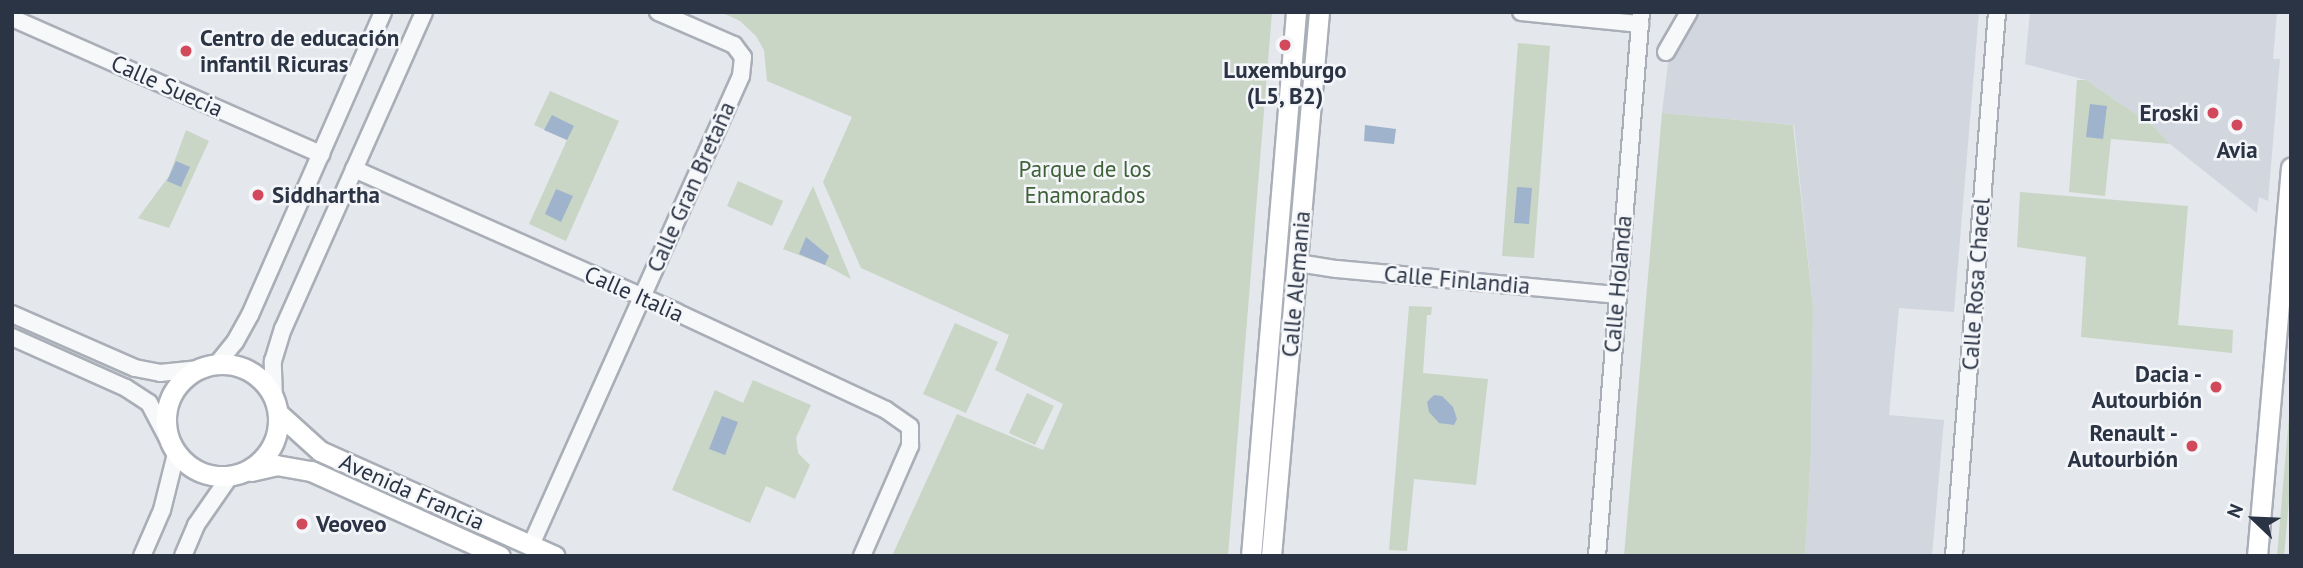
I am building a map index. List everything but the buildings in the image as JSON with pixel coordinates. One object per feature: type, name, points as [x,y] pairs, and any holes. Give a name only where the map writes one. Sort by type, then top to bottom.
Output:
[{"type":"main road","name":"Calle Alemania","points":[[1251,556],[1296,12]]},
{"type":"main road","name":"Calle Alemania","points":[[1271,556],[1319,12]]},
{"type":"main road","points":[[2257,556],[2291,167]]},
{"type":"main road","points":[[217,363],[235,365],[252,372],[265,383],[276,406],[277,432],[271,449],[259,463],[237,475],[201,472],[173,449],[165,422],[169,401],[180,382],[197,369],[217,363]]},
{"type":"main road","name":"Avenida Francia","points":[[276,406],[320,451],[555,556]]},
{"type":"main road","name":"Avenida Francia","points":[[237,475],[276,465],[311,471],[500,556]]},
{"type":"street","points":[[217,363],[235,342],[250,315],[383,12]]},
{"type":"street","points":[[276,406],[272,361],[284,329],[424,12]]},
{"type":"street","name":"Calle Gran Bretaña","points":[[531,545],[741,76],[743,57],[734,45],[658,12]]},
{"type":"street","points":[[1521,12],[1640,18]]},
{"type":"street","points":[[1666,52],[1689,12]]},
{"type":"street","name":"Calle Rosa Chacel","points":[[1954,556],[1997,12]]},
{"type":"street","name":"Calle Suecia","points":[[12,18],[321,154]]},
{"type":"street","name":"Calle Holanda","points":[[1597,556],[1640,18]]},
{"type":"street","name":"Calle Italia","points":[[354,169],[641,296],[886,410],[910,427],[910,446],[862,556]]},
{"type":"street","name":"Calle Finlandia","points":[[1298,263],[1337,270],[1616,295]]},
{"type":"street","points":[[12,314],[135,368],[160,373],[197,369]]},
{"type":"street","points":[[12,337],[138,395],[149,403],[173,449],[162,510],[142,556]]},
{"type":"street","points":[[183,556],[196,525],[237,475]]},
{"type":"shaded area","points":[[1699,12],[1979,12],[1954,312],[1899,308],[1889,415],[1944,420],[1932,556],[1805,556],[1811,454],[1813,306],[1794,125],[1662,113],[1668,63]]},
{"type":"shaded area","points":[[2030,12],[2277,12],[2273,59],[2280,59],[2268,201],[2259,197],[2257,213],[2170,144],[2152,125],[2086,80],[2025,64]]},
{"type":"green space","name":"Parque de los Enamorados","points":[[721,12],[1272,12],[1228,556],[892,556],[957,414],[1043,450],[1063,404],[995,370],[1009,335],[861,268],[823,182],[852,117],[767,81],[764,50],[756,36],[740,21]]},
{"type":"green space","points":[[1518,43],[1550,46],[1534,258],[1502,256]]},
{"type":"green space","points":[[2077,80],[2086,80],[2152,125],[2170,144],[2111,139],[2105,196],[2069,192]]},
{"type":"green space","points":[[550,91],[619,121],[566,241],[529,224],[567,140],[534,125]]},
{"type":"green space","points":[[1662,113],[1793,125],[1813,306],[1811,454],[1805,556],[1624,556]]},
{"type":"green space","points":[[186,130],[209,141],[169,228],[138,218],[169,176]]},
{"type":"green space","points":[[738,181],[783,201],[772,226],[727,206]]},
{"type":"green space","points":[[813,186],[851,279],[825,265],[783,249]]},
{"type":"green space","points":[[2020,192],[2188,206],[2178,325],[2233,330],[2232,353],[2081,337],[2086,257],[2017,247]]},
{"type":"green space","points":[[1409,306],[1432,307],[1431,315],[1427,315],[1423,373],[1488,379],[1476,485],[1414,479],[1407,551],[1389,550]]},
{"type":"green space","points":[[955,323],[998,342],[966,413],[923,394]]},
{"type":"green space","points":[[753,380],[811,405],[796,438],[798,453],[810,465],[795,499],[766,486],[750,523],[672,490],[715,390],[743,403]]},
{"type":"green space","points":[[1027,393],[1054,406],[1035,445],[1009,433]]},
{"type":"green space","points":[[2291,393],[2291,479],[2284,556],[2277,556]]},
{"type":"water","points":[[2090,104],[2107,106],[2103,139],[2086,137]]},
{"type":"water","points":[[552,115],[574,126],[567,140],[544,130]]},
{"type":"water","points":[[1365,125],[1396,129],[1394,144],[1364,141]]},
{"type":"water","points":[[176,161],[190,167],[181,187],[167,181]]},
{"type":"water","points":[[1517,187],[1532,188],[1529,224],[1514,223]]},
{"type":"water","points":[[556,189],[573,196],[561,222],[545,214]]},
{"type":"water","points":[[806,237],[829,256],[825,265],[799,254]]},
{"type":"water","points":[[1434,395],[1442,396],[1453,407],[1457,419],[1454,425],[1439,423],[1429,412],[1427,402]]},
{"type":"water","points":[[722,416],[738,422],[725,455],[709,449]]},
{"type":"place","name":"Luxemburgo (L5, B2)","points":[[1285,45]]},
{"type":"place","name":"Centro de educación infantil Ricuras","points":[[186,51]]},
{"type":"place","name":"Eroski","points":[[2213,113]]},
{"type":"place","name":"Avia","points":[[2237,125]]},
{"type":"place","name":"Siddhartha","points":[[258,195]]},
{"type":"place","name":"Dacia - Autourbión","points":[[2216,387]]},
{"type":"place","name":"Renault - Autourbión","points":[[2192,446]]},
{"type":"place","name":"Veoveo","points":[[302,524]]}]
